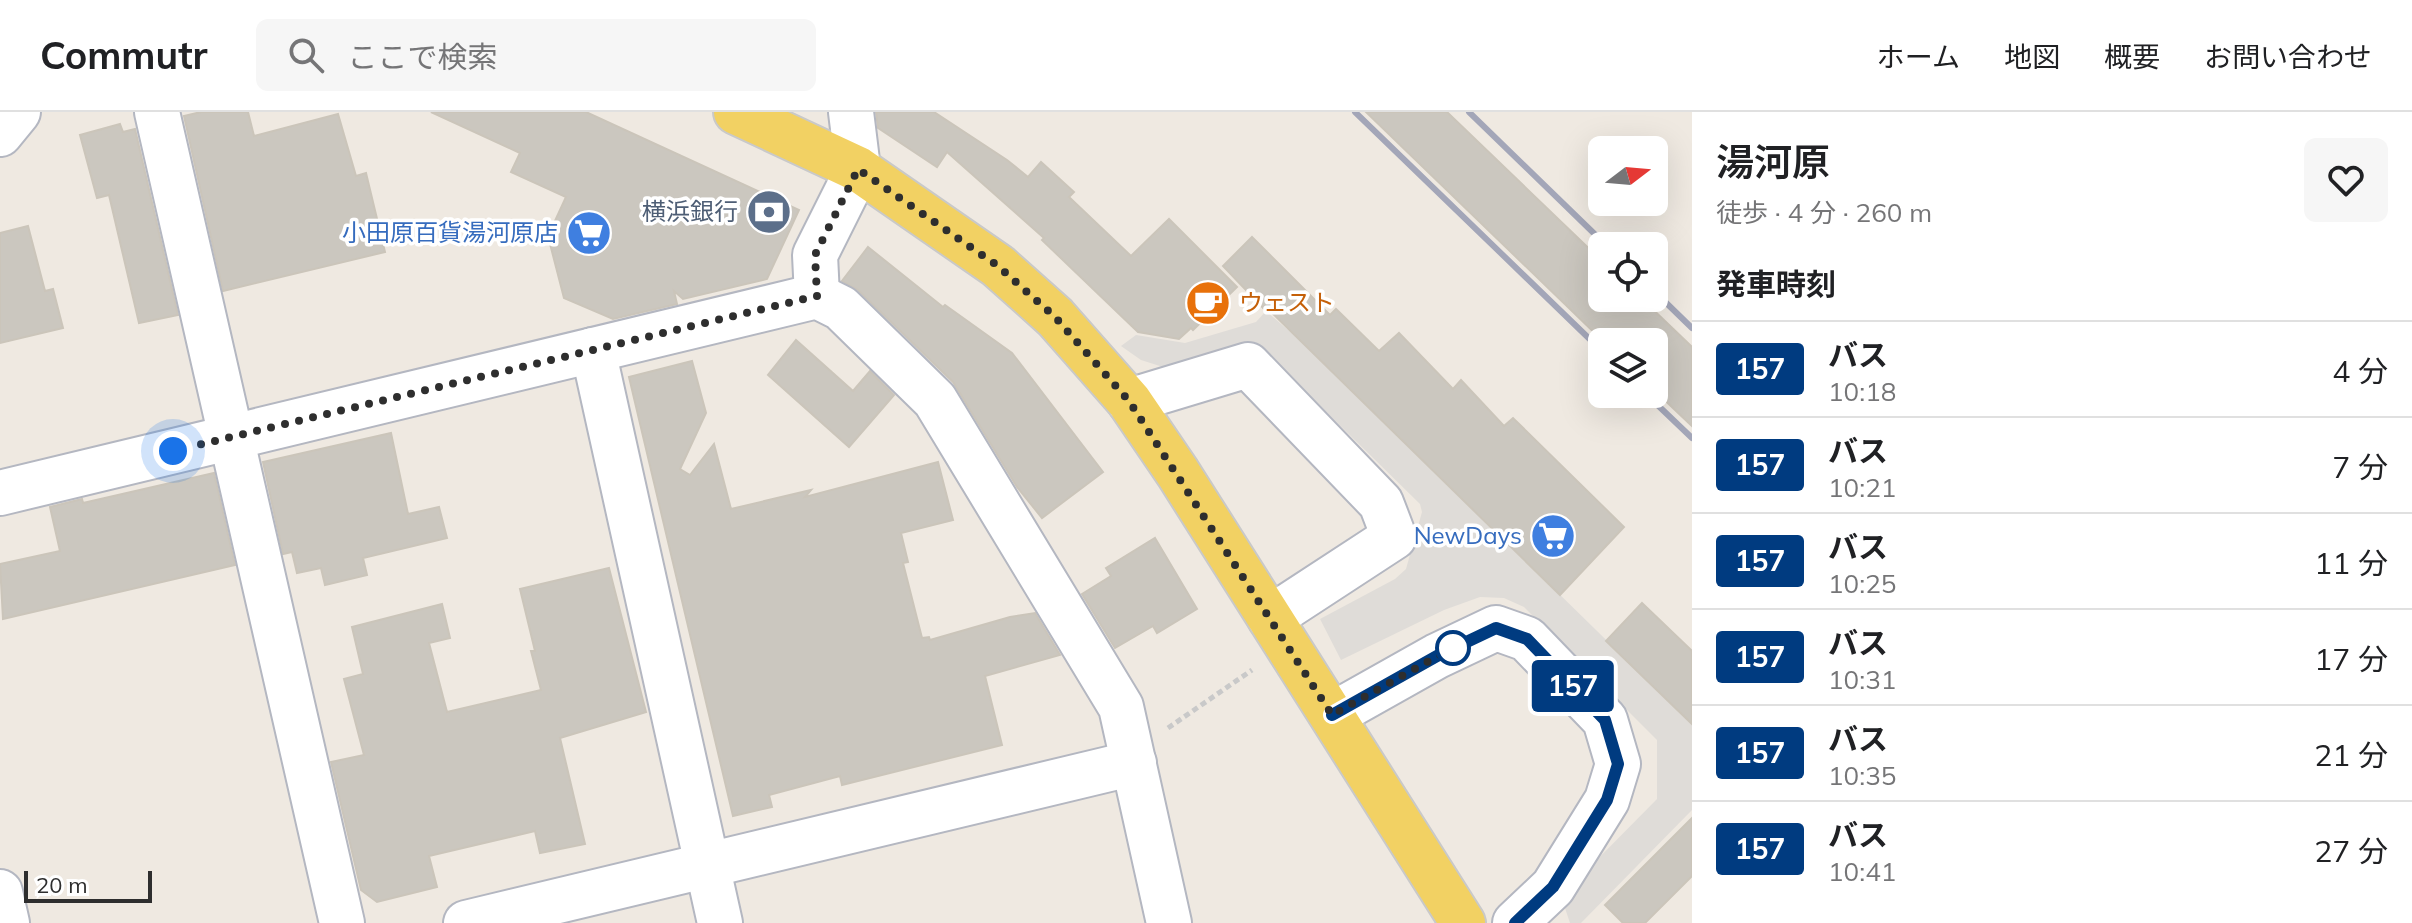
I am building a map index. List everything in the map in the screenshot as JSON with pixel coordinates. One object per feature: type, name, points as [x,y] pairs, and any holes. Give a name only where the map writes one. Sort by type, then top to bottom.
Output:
[{"type":"main road","points":[[736,112],[858,169],[998,266],[1055,317],[1129,401],[1463,923]]},
{"type":"street","points":[[0,134],[18,112]]},
{"type":"street","points":[[157,112],[342,923]]},
{"type":"street","points":[[817,296],[815,255],[858,169],[851,112]]},
{"type":"street","points":[[0,493],[817,296],[841,308],[935,400],[1121,707],[1169,923]]},
{"type":"street","points":[[593,350],[720,923]]},
{"type":"street","points":[[1129,401],[1248,365],[1381,503],[1394,537],[1270,618]]},
{"type":"street","points":[[1332,715],[1437,656],[1496,628],[1527,639],[1605,720],[1618,764],[1607,800],[1553,887],[1515,923]]},
{"type":"street","points":[[466,923],[1134,763]]},
{"type":"street","points":[[0,892],[7,923]]},
{"type":"path","points":[[1134,763],[1154,737],[1257,667]]},
{"type":"shaded area","points":[[1266,311],[1301,341],[1692,724],[1692,810],[1581,923],[1570,923],[1565,908],[1577,880],[1657,799],[1657,740],[1524,607],[1504,598],[1480,597],[1444,610],[1341,660],[1320,619],[1395,579],[1406,569],[1422,512],[1420,504],[1261,348],[1244,345],[1163,367],[1141,360],[1121,346],[1136,335],[1185,343],[1256,322]]},
{"type":"building","points":[[201,112],[248,112],[254,136],[338,114],[356,176],[366,173],[385,252],[223,291],[184,116]]},
{"type":"building","points":[[431,112],[586,112],[799,210],[767,279],[683,299],[674,291],[677,304],[613,319],[564,298],[548,236],[566,197],[511,172],[520,153]]},
{"type":"building","points":[[876,112],[934,112],[1028,177],[1041,162],[1074,192],[1069,197],[1131,256],[1169,219],[1237,287],[1193,330],[1191,328],[1179,339],[1138,332],[1042,240],[1044,238],[947,152],[937,167],[878,128]]},
{"type":"building","points":[[1366,112],[1447,112],[1588,248],[1588,312],[1656,312],[1692,347],[1692,426],[1668,403],[1668,328],[1590,328]]},
{"type":"building","points":[[120,124],[123,132],[135,129],[178,315],[139,323],[109,195],[97,198],[80,135]]},
{"type":"building","points":[[28,226],[45,291],[53,289],[63,328],[0,343],[0,233]]},
{"type":"building","points":[[1252,237],[1330,315],[1336,309],[1379,351],[1399,333],[1453,389],[1461,380],[1504,426],[1513,418],[1624,527],[1560,595],[1223,266]]},
{"type":"building","points":[[868,247],[943,307],[945,305],[1012,353],[1103,472],[1042,518],[1017,487],[953,382],[858,290],[842,281]]},
{"type":"building","points":[[796,340],[853,391],[870,371],[894,395],[849,447],[768,375]]},
{"type":"building","points":[[692,361],[706,413],[680,469],[690,475],[714,444],[731,509],[811,490],[805,497],[938,462],[953,520],[901,533],[908,562],[903,563],[922,638],[929,637],[930,640],[1035,613],[1060,655],[985,676],[1002,745],[842,785],[840,776],[769,795],[772,807],[733,816],[629,377]]},
{"type":"building","points":[[391,433],[408,514],[439,507],[447,538],[363,558],[367,575],[325,585],[321,568],[297,573],[292,552],[283,554],[263,462]]},
{"type":"building","points":[[214,473],[235,565],[3,619],[0,564],[60,551],[50,507],[82,499],[83,503]]},
{"type":"building","points":[[1155,538],[1197,609],[1157,633],[1153,626],[1115,648],[1082,594],[1111,576],[1106,568]]},
{"type":"building","points":[[609,568],[646,712],[560,738],[585,844],[540,853],[535,831],[429,856],[437,887],[377,902],[361,890],[331,762],[364,755],[344,679],[363,674],[352,627],[442,604],[450,638],[429,643],[447,712],[541,690],[520,589]]},
{"type":"building","points":[[1642,603],[1692,651],[1692,724],[1606,641]]},
{"type":"building","points":[[1692,818],[1692,876],[1645,923],[1623,923],[1605,905]]},
{"type":"railway","points":[[1355,112],[1588,337]]},
{"type":"railway","points":[[1469,112],[1593,232]]},
{"type":"railway","points":[[1668,305],[1692,328]]},
{"type":"railway","points":[[1661,408],[1692,438]]},
{"type":"bus line","name":"157","points":[[1332,715],[1437,656],[1496,628],[1527,639],[1605,720],[1618,764],[1607,800],[1553,887],[1515,923]]},
{"type":"place","name":"横浜銀行","points":[[769,212]]},
{"type":"place","name":"小田原百貨湯河原店","points":[[589,233]]},
{"type":"place","name":"ウェスト","points":[[1208,303]]},
{"type":"place","name":"NewDays","points":[[1553,536]]},
{"type":"route","points":[[173,451],[817,296],[815,255],[858,169],[998,266],[1055,317],[1129,401],[1332,715],[1456,646],[1453,648]]}]
